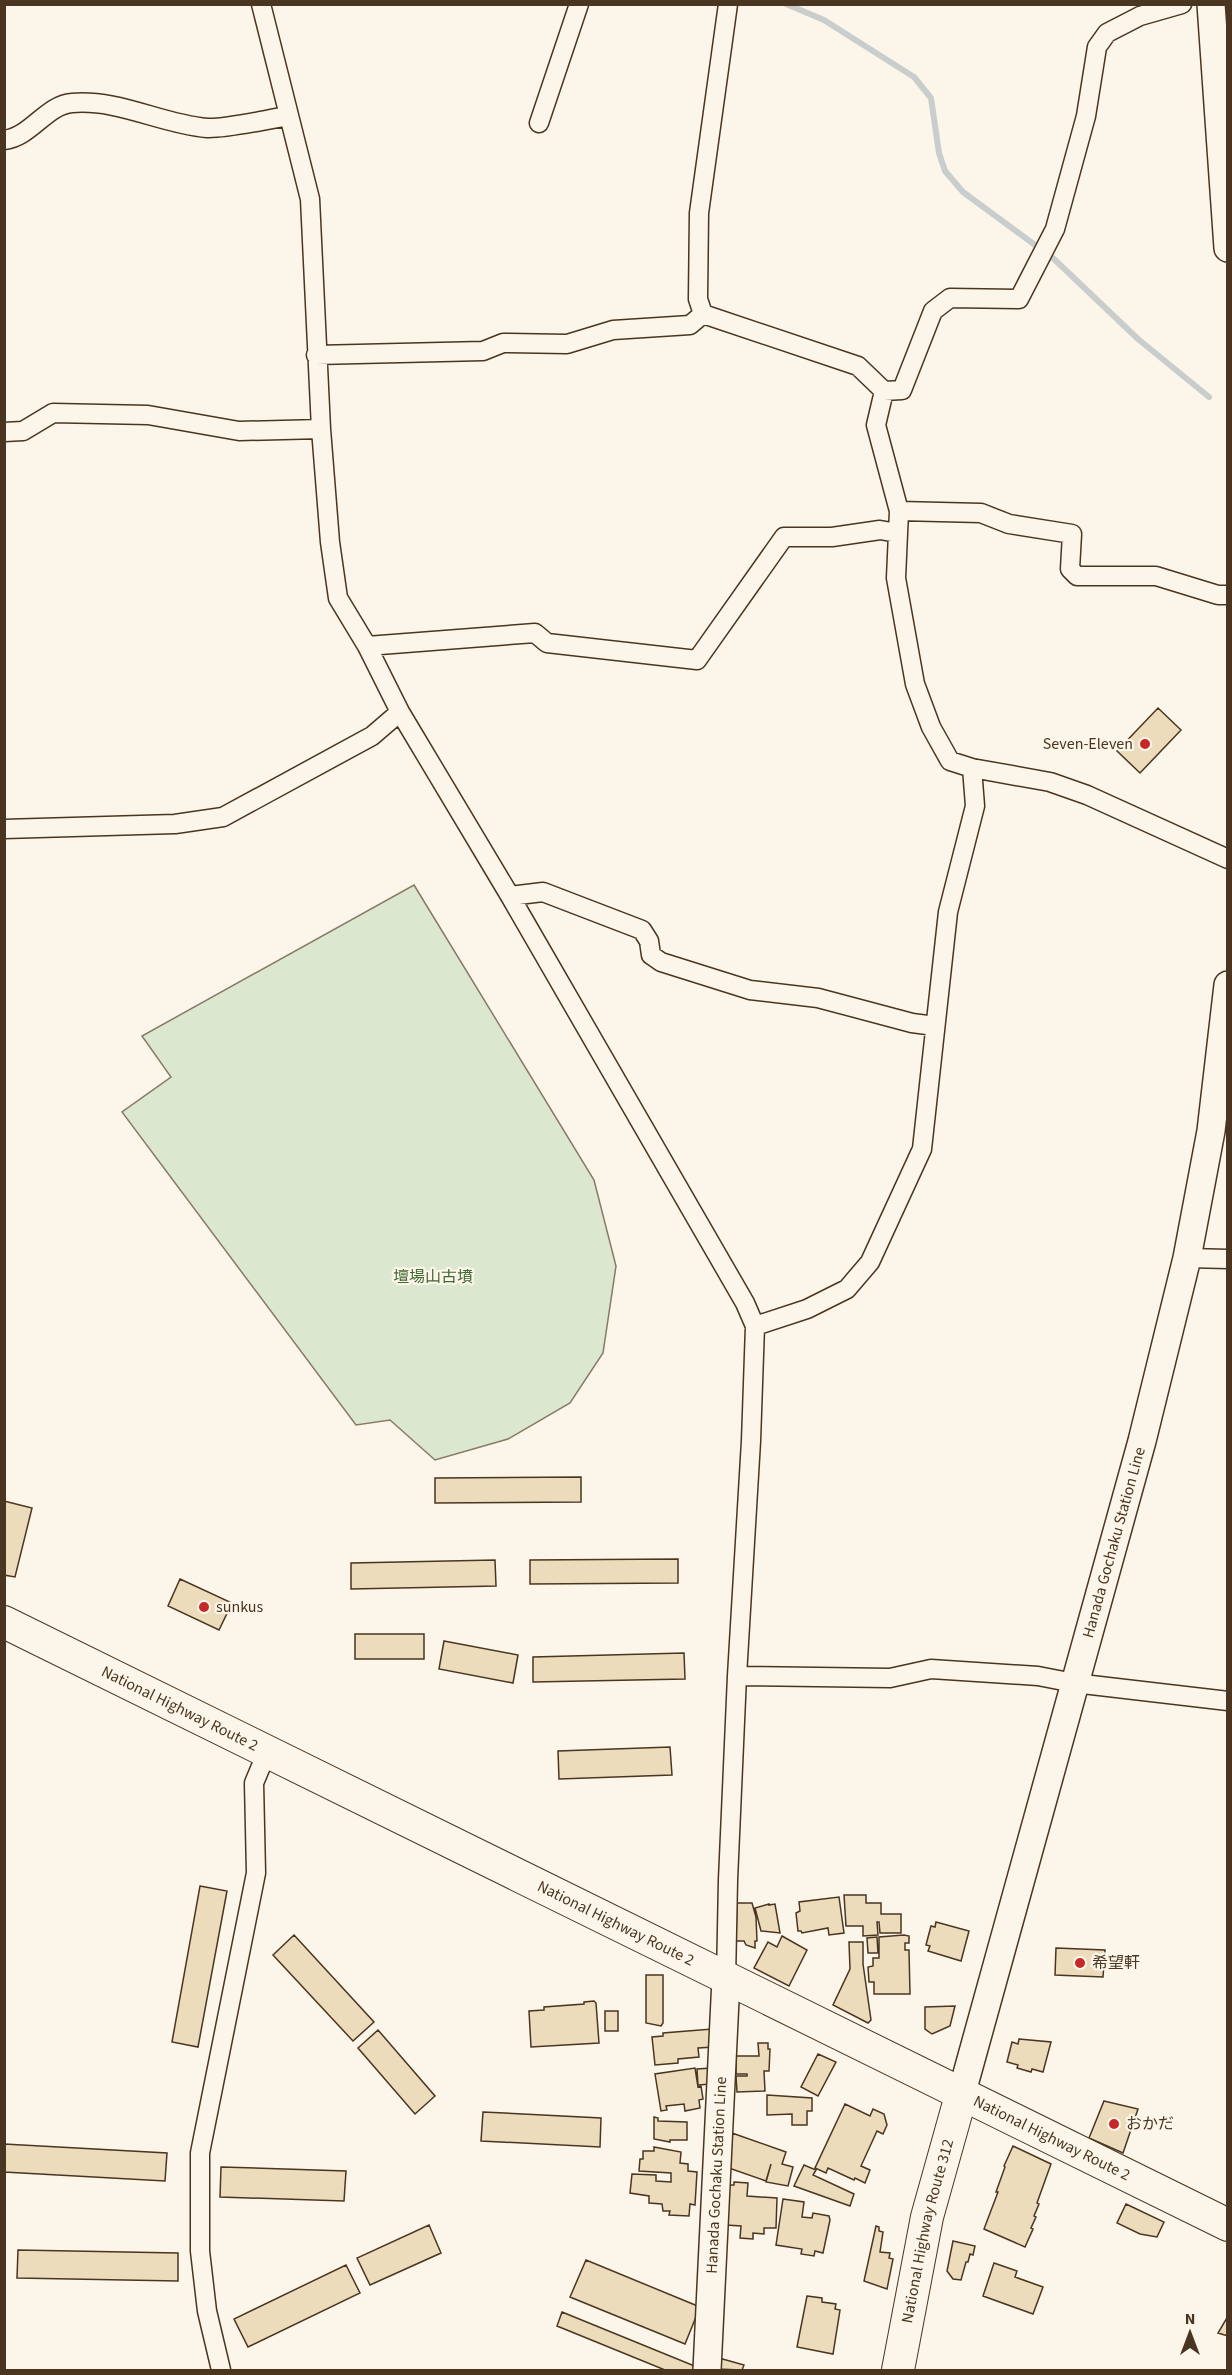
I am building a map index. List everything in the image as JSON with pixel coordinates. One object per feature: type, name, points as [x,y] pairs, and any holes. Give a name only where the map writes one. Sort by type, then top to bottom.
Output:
[{"type":"highway","name":"National Highway Route 2","points":[[4,1622],[726,1979],[962,2092],[1227,2225]]},
{"type":"highway","name":"National Highway Route 312","points":[[898,2370],[927,2217],[962,2092]]},
{"type":"main road","points":[[1212,4],[1227,248]]},
{"type":"main road","name":"Hanada Gochaku Station Line","points":[[962,2092],[1142,1441],[1187,1258],[1211,1131],[1227,985]]},
{"type":"main road","name":"Hanada Gochaku Station Line","points":[[707,2370],[726,1979]]},
{"type":"street","points":[[261,4],[310,199],[321,429],[330,542],[338,598],[367,646],[400,712],[510,896],[745,1304],[755,1326],[751,1441],[737,1676],[726,1979]]},
{"type":"street","points":[[539,123],[579,4]]},
{"type":"street","points":[[703,314],[698,299],[699,213],[728,4]]},
{"type":"street","points":[[703,314],[858,366],[884,391],[902,390],[933,311],[950,298],[1019,299],[1055,229],[1086,116],[1097,46],[1107,33],[1140,16],[1182,4]]},
{"type":"street","points":[[4,140],[34,126],[56,109],[70,103],[111,104],[180,123],[209,128],[289,116]]},
{"type":"street","points":[[316,355],[483,351],[503,343],[567,344],[613,330],[690,325],[703,314]]},
{"type":"street","points":[[884,391],[876,425],[899,511],[896,578],[915,684],[931,727],[950,761],[972,768],[1059,785],[1087,795],[1227,859]]},
{"type":"street","points":[[4,432],[23,431],[54,413],[148,415],[239,431],[321,429]]},
{"type":"street","points":[[899,511],[981,513],[1010,524],[1072,534],[1070,569],[1077,576],[1156,576],[1227,596]]},
{"type":"street","points":[[367,646],[535,633],[548,643],[697,660],[784,537],[832,537],[880,530],[897,533]]},
{"type":"street","points":[[4,829],[175,824],[223,817],[372,736],[400,712]]},
{"type":"street","points":[[755,1326],[807,1309],[847,1289],[870,1262],[922,1149],[948,912],[975,806],[972,768]]},
{"type":"street","points":[[510,896],[543,892],[642,930],[649,940],[651,955],[661,962],[750,990],[818,998],[912,1023],[935,1026]]},
{"type":"street","points":[[1187,1258],[1227,1259]]},
{"type":"street","points":[[737,1676],[890,1678],[931,1668],[1038,1677],[1227,1701]]},
{"type":"street","points":[[221,2370],[207,2310],[200,2251],[200,2153],[256,1873],[254,1783],[267,1752]]},
{"type":"green space","name":"壇場山古墳","points":[[414,885],[594,1180],[616,1266],[603,1353],[570,1403],[508,1439],[435,1460],[390,1420],[356,1425],[122,1112],[171,1077],[142,1036]]},
{"type":"building","points":[[1158,708],[1181,730],[1140,773],[1117,751]]},
{"type":"building","points":[[581,1477],[581,1502],[435,1503],[435,1478]]},
{"type":"building","points":[[4,1501],[32,1508],[15,1577],[4,1575]]},
{"type":"building","points":[[678,1559],[678,1583],[530,1584],[530,1560]]},
{"type":"building","points":[[495,1560],[496,1586],[351,1589],[351,1563]]},
{"type":"building","points":[[180,1579],[232,1603],[219,1630],[168,1606]]},
{"type":"building","points":[[355,1634],[424,1634],[424,1659],[355,1659]]},
{"type":"building","points":[[444,1641],[518,1655],[513,1683],[439,1669]]},
{"type":"building","points":[[684,1653],[685,1679],[533,1682],[533,1657]]},
{"type":"building","points":[[670,1747],[672,1775],[559,1779],[558,1751]]},
{"type":"building","points":[[200,1886],[227,1891],[198,2047],[172,2042]]},
{"type":"building","points":[[844,1895],[866,1895],[866,1903],[881,1903],[881,1914],[901,1914],[901,1933],[880,1933],[879,1922],[877,1922],[878,1935],[863,1936],[863,1926],[846,1926]]},
{"type":"building","points":[[839,1897],[844,1933],[829,1935],[828,1928],[802,1933],[798,1931],[796,1913],[800,1911],[799,1902]]},
{"type":"building","points":[[737,1903],[752,1903],[756,1917],[755,1948],[746,1945],[744,1941],[736,1941]]},
{"type":"building","points":[[775,1904],[780,1933],[761,1931],[755,1908]]},
{"type":"building","points":[[936,1922],[969,1931],[961,1961],[928,1951],[930,1946],[926,1945],[931,1926],[935,1927]]},
{"type":"building","points":[[294,1935],[374,2022],[353,2041],[273,1955]]},
{"type":"building","points":[[782,1936],[807,1950],[789,1986],[754,1968],[768,1942],[777,1947]]},
{"type":"building","points":[[909,1936],[909,1943],[905,1943],[905,1950],[909,1950],[910,1994],[874,1994],[874,1982],[869,1982],[868,1967],[873,1966],[873,1958],[879,1958],[879,1937]]},
{"type":"building","points":[[877,1937],[878,1953],[868,1953],[867,1938]]},
{"type":"building","points":[[849,1942],[863,1942],[863,1964],[871,2020],[868,2023],[833,2005],[850,1969]]},
{"type":"building","name":"希望軒","points":[[1056,1948],[1105,1950],[1103,1977],[1055,1975]]},
{"type":"building","points":[[646,1975],[663,1975],[663,2023],[661,2026],[646,2023]]},
{"type":"building","points":[[594,2001],[599,2043],[531,2047],[529,2011]]},
{"type":"building","points":[[955,2006],[950,2026],[932,2034],[925,2029],[925,2007]]},
{"type":"building","points":[[605,2011],[618,2011],[618,2031],[605,2031]]},
{"type":"building","points":[[712,2029],[714,2047],[698,2048],[699,2057],[678,2059],[678,2063],[655,2065],[652,2037],[663,2036],[663,2033]]},
{"type":"building","points":[[378,2030],[435,2096],[415,2114],[358,2048]]},
{"type":"building","points":[[1019,2039],[1051,2042],[1043,2072],[1032,2069],[1031,2072],[1007,2062],[1012,2042],[1018,2044]]},
{"type":"building","points":[[758,2043],[768,2043],[768,2049],[770,2049],[769,2071],[764,2071],[765,2091],[737,2092],[736,2076],[747,2076],[747,2074],[736,2074],[736,2056],[759,2056]]},
{"type":"building","points":[[818,2054],[836,2062],[818,2096],[801,2087]]},
{"type":"building","points":[[695,2068],[698,2087],[701,2086],[703,2099],[699,2100],[700,2108],[685,2111],[684,2104],[666,2106],[667,2110],[661,2111],[655,2074]]},
{"type":"building","points":[[711,2068],[712,2084],[698,2085],[697,2069]]},
{"type":"building","points":[[767,2095],[812,2098],[812,2111],[807,2111],[807,2125],[792,2125],[792,2114],[767,2115]]},
{"type":"building","name":"おかだ","points":[[1104,2101],[1138,2109],[1123,2153],[1089,2138]]},
{"type":"building","points":[[845,2104],[870,2116],[873,2109],[884,2114],[887,2125],[883,2134],[877,2131],[861,2166],[870,2170],[865,2183],[828,2168],[826,2173],[815,2168]]},
{"type":"building","points":[[483,2112],[601,2118],[600,2147],[481,2141]]},
{"type":"building","points":[[654,2117],[658,2118],[658,2121],[687,2122],[687,2140],[670,2140],[670,2142],[654,2139]]},
{"type":"building","points":[[732,2133],[786,2152],[782,2164],[793,2167],[788,2186],[766,2182],[771,2164],[766,2181],[726,2167]]},
{"type":"building","points":[[4,2144],[167,2153],[165,2181],[4,2172]]},
{"type":"building","points":[[1013,2146],[1051,2164],[1037,2203],[1039,2204],[1034,2216],[1036,2217],[1031,2228],[1033,2229],[1025,2247],[984,2229],[998,2192],[996,2192],[1004,2166]]},
{"type":"building","points":[[654,2147],[681,2152],[680,2163],[688,2164],[688,2171],[697,2172],[695,2205],[690,2204],[689,2216],[669,2215],[670,2211],[663,2211],[662,2204],[649,2203],[649,2196],[630,2193],[632,2174],[656,2175],[656,2181],[671,2182],[671,2173],[639,2171],[643,2151],[654,2151]]},
{"type":"building","points":[[804,2165],[816,2170],[813,2175],[854,2194],[850,2206],[794,2186]]},
{"type":"building","points":[[221,2167],[346,2171],[344,2201],[220,2197]]},
{"type":"building","points":[[734,2182],[748,2183],[747,2196],[777,2198],[776,2228],[764,2228],[764,2234],[753,2233],[753,2239],[740,2238],[741,2226],[726,2225],[728,2185],[734,2185]]},
{"type":"building","points":[[783,2199],[804,2202],[802,2217],[812,2218],[813,2213],[829,2216],[823,2253],[815,2251],[814,2256],[801,2254],[802,2249],[776,2245]]},
{"type":"building","points":[[1126,2204],[1164,2222],[1157,2237],[1140,2234],[1117,2223]]},
{"type":"building","points":[[429,2225],[441,2253],[370,2285],[357,2258]]},
{"type":"building","points":[[876,2226],[879,2227],[879,2231],[883,2232],[880,2252],[890,2253],[889,2258],[893,2259],[887,2289],[864,2281]]},
{"type":"building","points":[[953,2241],[975,2246],[973,2255],[970,2254],[966,2262],[961,2280],[953,2279],[947,2271]]},
{"type":"building","points":[[18,2250],[178,2253],[178,2281],[17,2278]]},
{"type":"building","points":[[586,2260],[700,2307],[685,2344],[570,2297]]},
{"type":"building","points":[[994,2263],[1017,2271],[1015,2277],[1043,2287],[1033,2314],[983,2296]]},
{"type":"building","points":[[346,2265],[360,2293],[248,2347],[234,2319]]},
{"type":"building","points":[[807,2296],[822,2298],[822,2302],[836,2304],[835,2309],[840,2310],[833,2354],[797,2347]]},
{"type":"building","points":[[562,2312],[697,2367],[697,2370],[665,2370],[557,2326]]},
{"type":"building","points":[[1228,2316],[1228,2336],[1218,2333]]},
{"type":"building","points":[[719,2358],[744,2365],[742,2370],[716,2369]]},
{"type":"waterway","points":[[786,4],[824,20],[914,77],[931,98],[939,153],[945,171],[963,192],[1054,259],[1138,339],[1209,397]]},
{"type":"place","name":"Seven-Eleven","points":[[1145,744]]},
{"type":"place","name":"sunkus","points":[[204,1607]]},
{"type":"place","name":"希望軒","points":[[1080,1963]]},
{"type":"place","name":"おかだ","points":[[1114,2124]]}]
